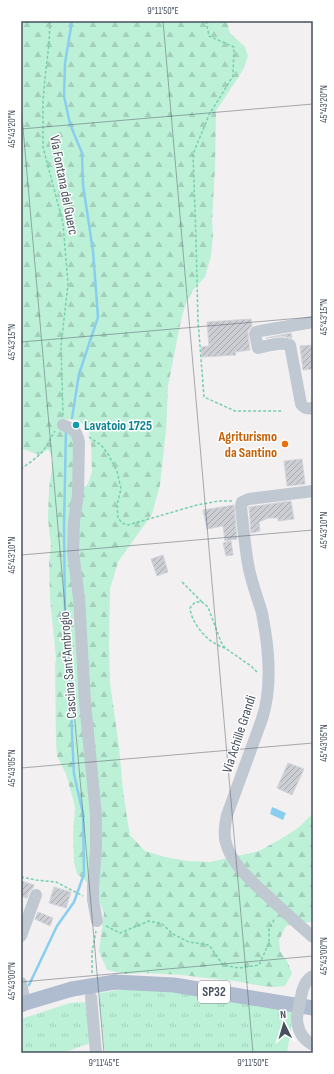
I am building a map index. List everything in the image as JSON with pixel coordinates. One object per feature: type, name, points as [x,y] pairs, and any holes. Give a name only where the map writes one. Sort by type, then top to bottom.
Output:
[{"type":"main road","name":"SP32","points":[[23,1004],[72,989],[114,982],[174,985],[313,1008]]},
{"type":"street","points":[[313,322],[260,331],[256,332],[255,334],[258,348],[282,343],[288,343],[290,345],[301,404],[306,408],[313,408]]},
{"type":"street","points":[[63,425],[70,428],[77,434]]},
{"type":"street","name":"Cascina Sant'Ambrogio","points":[[77,434],[79,442],[78,494],[74,522],[74,552],[79,598],[85,702],[96,815],[96,850],[93,900],[97,921]]},
{"type":"street","points":[[241,504],[249,499],[313,491]]},
{"type":"street","name":"Via Achille Grandi","points":[[241,504],[249,569],[262,613],[268,662],[268,691],[264,712],[226,815],[226,843],[234,860],[251,880],[313,937]]},
{"type":"street","points":[[21,936],[36,895]]},
{"type":"street","points":[[313,976],[304,984],[297,1017],[297,1023],[302,1037],[313,1045]]},
{"type":"street","points":[[21,983],[23,1004]]},
{"type":"street","points":[[91,997],[96,1053]]},
{"type":"path","name":"Via Fontana del Guerc","points":[[50,21],[44,93],[43,147],[63,223],[68,284],[61,346],[63,425]]},
{"type":"path","points":[[206,21],[209,36],[234,47],[233,76],[209,115],[193,154],[198,321],[204,396],[235,411],[282,410]]},
{"type":"path","points":[[21,469],[45,448],[50,437],[63,425]]},
{"type":"path","points":[[77,434],[90,437],[101,445],[108,454],[117,471],[121,489],[117,505],[118,518],[122,523],[128,525],[197,505],[219,501],[238,500],[241,504]]},
{"type":"path","points":[[182,582],[208,607],[221,642],[225,648]]},
{"type":"path","points":[[202,602],[195,602],[190,608],[190,614],[199,630],[214,644],[225,648],[251,666],[268,682]]},
{"type":"path","points":[[21,877],[56,882],[87,898]]},
{"type":"path","points":[[92,972],[92,952],[97,921],[120,933],[149,921],[162,924],[173,934],[189,942],[209,945],[224,964],[239,968],[259,965],[269,943],[268,929],[276,918],[288,915]]},
{"type":"green space","points":[[21,21],[227,21],[230,33],[245,47],[248,56],[243,70],[216,111],[212,221],[213,236],[211,256],[205,277],[193,290],[186,303],[181,320],[168,386],[166,430],[160,485],[152,514],[118,562],[110,589],[110,683],[130,835],[145,851],[165,857],[187,861],[210,862],[237,856],[259,851],[279,840],[298,828],[313,813],[313,922],[296,923],[286,926],[279,940],[280,951],[287,961],[292,973],[285,986],[262,986],[235,981],[182,975],[143,973],[126,974],[107,970],[99,951],[104,913],[93,887],[77,874],[74,862],[73,835],[75,808],[66,774],[57,756],[56,659],[50,597],[49,563],[51,546],[48,519],[49,489],[53,459],[49,450],[39,455],[23,449],[21,450]],"holes":[[[62,419],[79,420],[89,432],[91,444],[92,472],[88,484],[82,489],[74,437]]]},
{"type":"green space","points":[[125,989],[168,989],[294,1011],[287,1053],[105,1053],[99,1001],[100,993]]},
{"type":"green space","points":[[88,1002],[92,1038],[88,1044],[62,1053],[21,1053],[21,1019],[70,1003]]},
{"type":"water","points":[[272,807],[286,813],[283,820],[270,814]]},
{"type":"building","points":[[251,319],[252,326],[248,331],[250,350],[235,352],[236,355],[202,357],[201,347],[209,346],[207,322]]},
{"type":"building","points":[[291,333],[292,338],[282,336],[266,338]]},
{"type":"building","points":[[313,345],[313,369],[303,370],[300,346]]},
{"type":"building","points":[[302,459],[305,484],[287,486],[284,461]]},
{"type":"building","points":[[291,501],[294,519],[278,521],[278,518],[268,518],[259,522],[260,531],[251,533],[249,507]]},
{"type":"building","points":[[234,505],[237,539],[225,541],[223,526],[207,529],[203,510]]},
{"type":"building","points":[[231,541],[233,555],[226,556],[223,543]]},
{"type":"building","points":[[163,555],[168,572],[157,576],[151,559]]},
{"type":"building","points":[[288,763],[304,769],[292,795],[277,788]]},
{"type":"building","points":[[21,881],[34,885],[27,898],[21,896]]},
{"type":"building","points":[[54,887],[71,892],[66,908],[49,903]]},
{"type":"building","points":[[38,912],[53,918],[50,926],[35,919]]},
{"type":"waterway","points":[[72,21],[65,63],[64,96],[70,124],[82,153],[83,185],[93,251],[98,317],[79,374],[72,418]]},
{"type":"waterway","points":[[29,985],[57,926],[74,902],[84,874],[83,814],[74,774],[71,696],[65,621],[64,527],[66,430]]},
{"type":"place","name":"Lavatoio 1725","points":[[76,425]]},
{"type":"place","name":"Agriturismo da Santino","points":[[285,444]]}]
